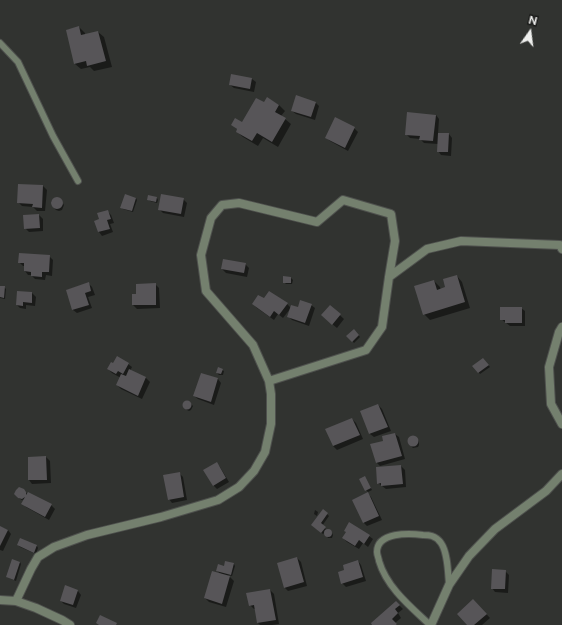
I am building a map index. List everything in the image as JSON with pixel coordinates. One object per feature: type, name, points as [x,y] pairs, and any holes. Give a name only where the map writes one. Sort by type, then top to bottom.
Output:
[{"type":"street","points":[[16,601],[38,557],[54,547],[86,535],[161,517],[218,500],[239,486],[254,470],[265,452],[271,424],[271,394],[269,381],[252,345],[206,291],[201,255],[211,218],[222,205],[239,203],[317,222],[343,200],[391,214],[395,241],[382,327],[366,350],[269,381]]},
{"type":"street","points":[[389,276],[427,249],[461,241],[560,245],[562,249]]},
{"type":"street","points":[[562,328],[559,332],[549,367],[551,404],[562,424]]},
{"type":"street","points":[[431,625],[449,585],[469,556],[495,529],[546,491],[562,474]]},
{"type":"street","points":[[0,600],[16,601],[49,614],[70,625]]},
{"type":"lane","points":[[0,44],[18,62],[53,136],[78,181]]},
{"type":"lane","points":[[431,625],[393,588],[381,568],[377,552],[379,544],[390,536],[403,534],[431,536],[437,539],[442,544],[445,552],[449,585]]},
{"type":"building","points":[[79,26],[81,35],[98,31],[106,61],[87,66],[86,61],[74,64],[66,30]]},
{"type":"building","points":[[231,74],[252,78],[250,89],[229,85]]},
{"type":"building","points":[[296,95],[316,102],[311,117],[291,111]]},
{"type":"building","points":[[267,97],[279,105],[275,112],[286,118],[272,142],[257,133],[252,141],[236,132],[237,129],[231,125],[235,118],[242,122],[256,98],[264,102]]},
{"type":"building","points":[[407,112],[436,115],[433,141],[419,140],[420,136],[405,135]]},
{"type":"building","points":[[335,117],[355,127],[345,148],[325,138]]},
{"type":"building","points":[[438,133],[449,133],[448,152],[437,152]]},
{"type":"building","points":[[18,184],[43,185],[42,208],[32,207],[33,204],[17,203]]},
{"type":"building","points":[[125,194],[136,198],[132,211],[120,208]]},
{"type":"building","points":[[161,194],[184,198],[181,214],[158,210]]},
{"type":"building","points":[[148,195],[157,197],[156,202],[147,200]]},
{"type":"building","points":[[59,197],[62,198],[62,208],[55,209],[52,208],[51,201],[52,198]]},
{"type":"building","points":[[108,210],[111,219],[107,220],[110,229],[98,232],[94,221],[99,219],[97,213]]},
{"type":"building","points":[[39,214],[40,228],[24,229],[23,215]]},
{"type":"building","points":[[19,253],[50,255],[49,272],[42,272],[42,277],[31,276],[31,272],[24,271],[24,263],[18,263]]},
{"type":"building","points":[[223,259],[246,263],[244,273],[221,269]]},
{"type":"building","points":[[457,275],[465,302],[423,315],[414,286],[434,280],[437,290],[445,287],[443,279]]},
{"type":"building","points":[[283,276],[291,277],[291,283],[283,283]]},
{"type":"building","points":[[89,282],[91,291],[85,293],[89,305],[72,310],[66,290]]},
{"type":"building","points":[[156,283],[156,305],[132,305],[132,294],[136,294],[136,284]]},
{"type":"building","points":[[0,286],[5,286],[4,298],[0,297]]},
{"type":"building","points":[[17,291],[32,292],[32,303],[23,302],[23,306],[16,305]]},
{"type":"building","points":[[269,291],[288,303],[279,315],[274,311],[270,317],[252,304],[258,295],[264,298]]},
{"type":"building","points":[[300,300],[312,304],[305,323],[287,317],[291,305],[298,307]]},
{"type":"building","points":[[330,305],[341,314],[332,325],[321,315]]},
{"type":"building","points":[[500,307],[522,307],[522,323],[505,323],[505,320],[500,320]]},
{"type":"building","points":[[354,329],[359,335],[352,342],[346,336]]},
{"type":"building","points":[[117,356],[129,363],[123,374],[118,371],[116,374],[107,369]]},
{"type":"building","points":[[483,358],[489,365],[478,373],[472,366]]},
{"type":"building","points":[[218,367],[223,369],[221,374],[216,373]]},
{"type":"building","points":[[129,369],[146,377],[138,396],[116,385],[121,374],[126,376]]},
{"type":"building","points":[[201,373],[218,378],[211,402],[193,396]]},
{"type":"building","points":[[187,400],[192,405],[187,410],[182,405]]},
{"type":"building","points":[[378,404],[388,427],[369,434],[360,411]]},
{"type":"building","points":[[352,418],[360,435],[333,446],[325,429]]},
{"type":"building","points":[[395,433],[402,456],[376,463],[370,444],[383,441],[382,436]]},
{"type":"building","points":[[413,435],[417,437],[419,441],[417,445],[413,447],[409,445],[407,441],[409,437]]},
{"type":"building","points":[[46,456],[47,480],[28,480],[28,457]]},
{"type":"building","points":[[217,462],[226,478],[213,486],[203,470]]},
{"type":"building","points":[[401,465],[403,484],[381,486],[381,483],[377,484],[376,467]]},
{"type":"building","points":[[180,472],[184,497],[168,500],[163,475]]},
{"type":"building","points":[[365,476],[371,488],[365,491],[359,479]]},
{"type":"building","points":[[19,487],[24,489],[26,495],[28,492],[52,504],[45,517],[21,504],[25,497],[22,499],[18,498],[14,494]]},
{"type":"building","points":[[368,492],[379,516],[363,523],[352,500]]},
{"type":"building","points":[[323,509],[328,513],[321,523],[326,527],[321,533],[311,525]]},
{"type":"building","points":[[349,522],[370,535],[364,544],[359,540],[355,546],[342,538],[346,532],[344,531]]},
{"type":"building","points":[[0,526],[8,530],[0,546]]},
{"type":"building","points":[[328,529],[331,530],[331,536],[328,537],[325,536],[324,533],[325,530]]},
{"type":"building","points":[[20,538],[37,545],[34,553],[17,545]]},
{"type":"building","points":[[297,557],[304,582],[284,588],[277,563]]},
{"type":"building","points":[[12,559],[20,562],[14,580],[6,577]]},
{"type":"building","points":[[358,560],[363,577],[341,584],[338,572],[344,570],[343,565]]},
{"type":"building","points":[[225,561],[234,563],[231,575],[216,571],[218,564],[224,566]]},
{"type":"building","points":[[492,569],[506,570],[505,589],[491,589]]},
{"type":"building","points":[[212,571],[230,576],[222,604],[204,598]]},
{"type":"building","points":[[65,585],[78,590],[73,605],[60,601]]},
{"type":"building","points":[[270,589],[276,620],[257,623],[254,605],[249,606],[246,593]]},
{"type":"building","points":[[473,599],[487,614],[474,625],[467,625],[457,614]]},
{"type":"building","points":[[396,601],[400,605],[395,609],[398,613],[392,619],[397,624],[396,625],[372,625],[371,623]]},
{"type":"building","points":[[100,615],[117,623],[116,625],[99,625],[96,623]]}]
